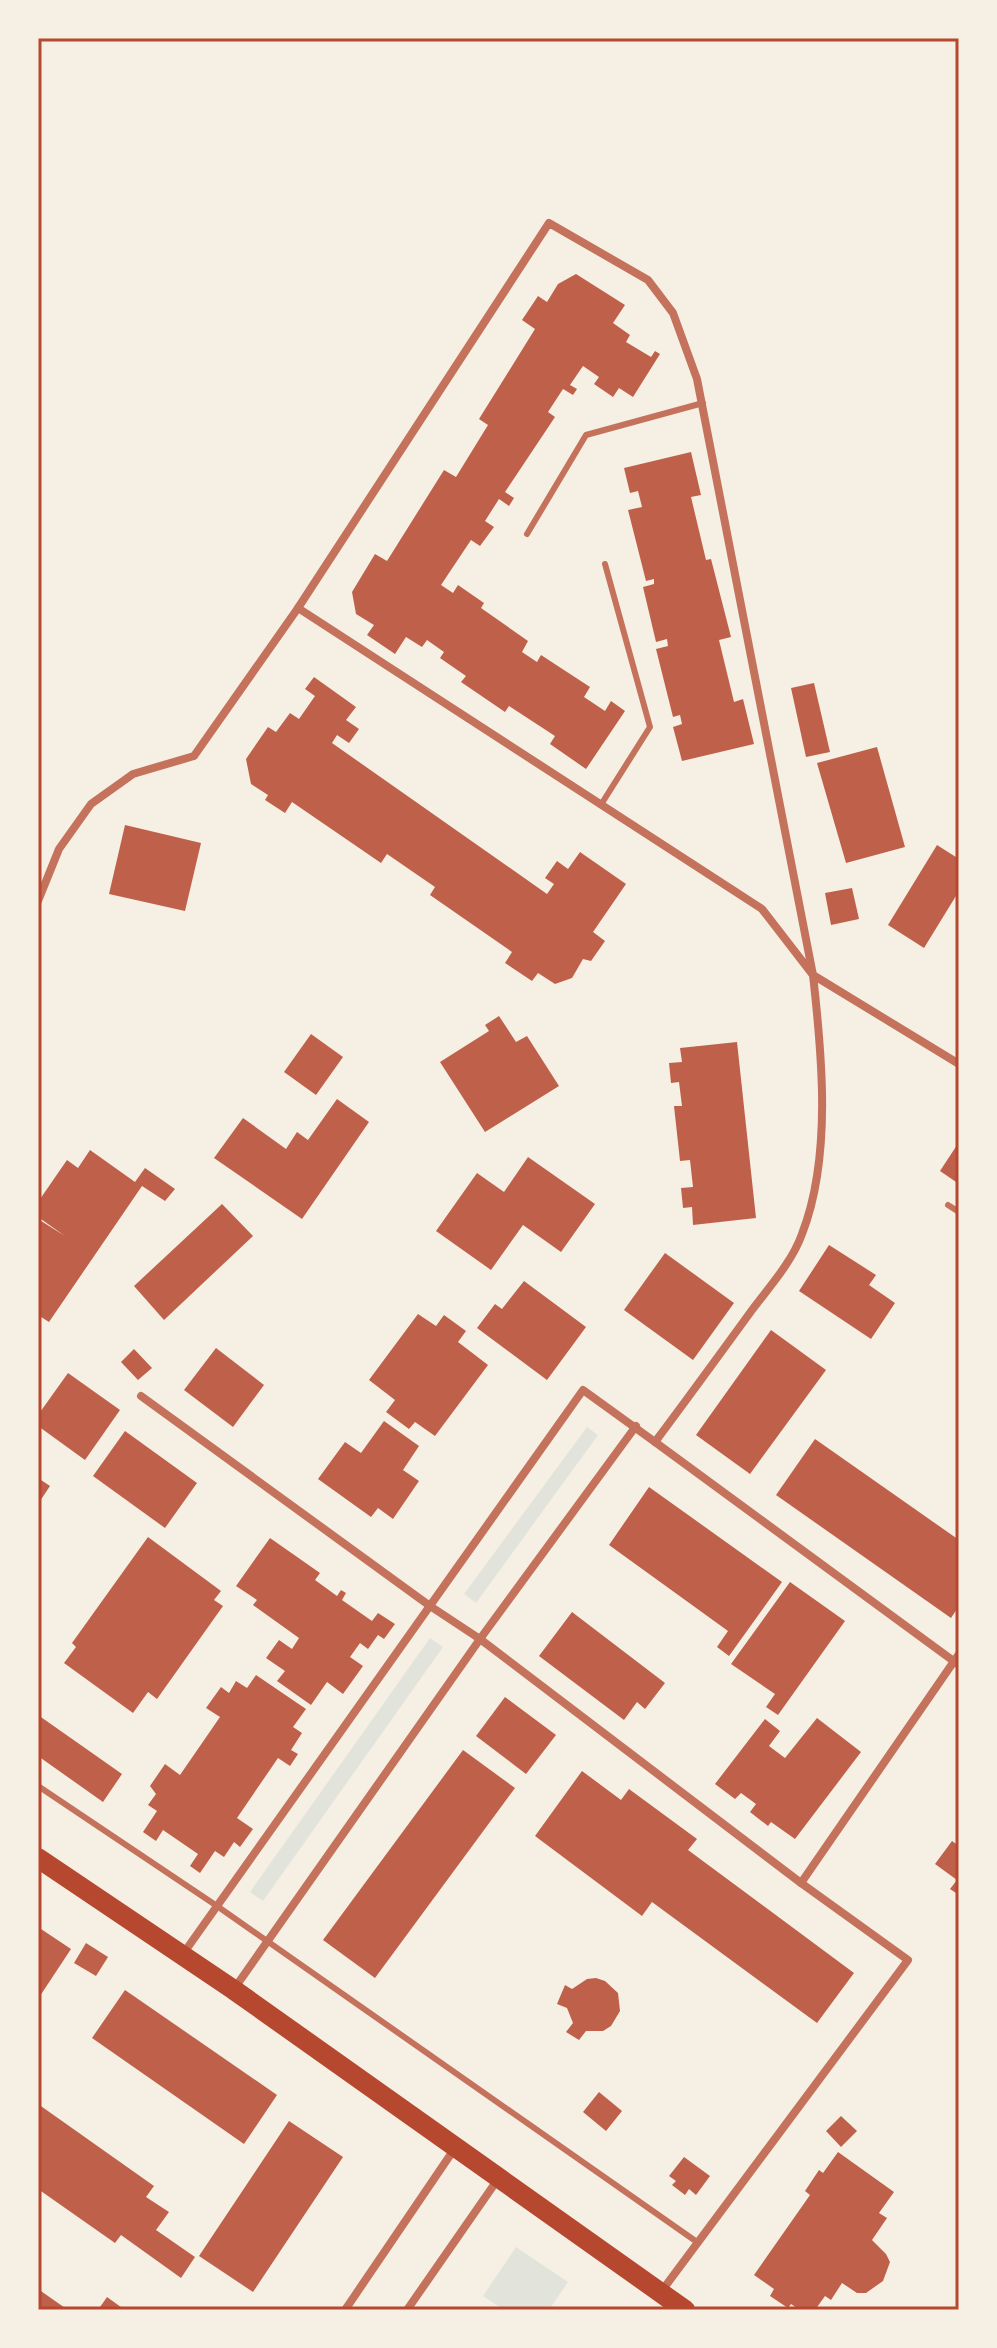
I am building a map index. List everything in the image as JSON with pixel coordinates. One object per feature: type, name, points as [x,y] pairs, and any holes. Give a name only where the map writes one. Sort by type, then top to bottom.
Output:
[{"type":"main road","points":[[38,1858],[183,1954],[685,2310]]},
{"type":"street","points":[[38,901],[59,849],[91,804],[133,774],[194,756],[298,608],[549,223],[648,280],[673,313],[703,403],[813,975],[820,1032],[820,1141],[813,1192],[802,1235],[784,1267],[655,1442]]},
{"type":"street","points":[[298,608],[762,909],[813,975],[959,1064]]},
{"type":"street","points":[[183,1954],[583,1390],[957,1660],[801,1883]]},
{"type":"street","points":[[141,1396],[480,1639],[801,1883],[908,1960],[660,2293]]},
{"type":"street","points":[[234,1990],[480,1639],[636,1426]]},
{"type":"street","points":[[345,2310],[456,2147]]},
{"type":"street","points":[[407,2310],[500,2177]]},
{"type":"lane","points":[[527,534],[586,435],[703,403]]},
{"type":"lane","points":[[602,803],[650,727],[605,564]]},
{"type":"lane","points":[[948,1205],[959,1212]]},
{"type":"lane","points":[[38,1786],[217,1906],[697,2242]]},
{"type":"shaded area","points":[[587,1427],[598,1435],[476,1603],[464,1594]]},
{"type":"shaded area","points":[[430,1638],[443,1647],[263,1901],[250,1892]]},
{"type":"shaded area","points":[[516,2247],[568,2282],[549,2310],[504,2310],[483,2296]]},
{"type":"building","points":[[576,274],[625,305],[613,323],[630,335],[626,342],[651,357],[655,351],[660,354],[633,397],[619,388],[613,397],[594,384],[599,377],[583,366],[570,385],[577,389],[573,395],[563,389],[548,412],[555,417],[505,492],[514,498],[509,506],[499,499],[485,521],[494,527],[480,546],[471,540],[441,585],[453,593],[458,585],[484,603],[481,608],[528,641],[522,652],[537,662],[541,655],[590,687],[584,697],[605,711],[611,701],[625,711],[586,769],[550,744],[555,736],[509,706],[505,712],[461,682],[466,676],[440,658],[444,652],[427,640],[422,647],[406,637],[395,654],[367,635],[374,625],[356,614],[352,592],[375,554],[387,561],[444,470],[456,477],[488,425],[479,419],[535,329],[522,320],[538,296],[547,302],[558,284]]},
{"type":"building","points":[[691,452],[701,495],[691,497],[706,560],[711,559],[731,637],[719,640],[734,702],[743,699],[754,744],[682,761],[673,727],[682,724],[680,715],[673,717],[656,649],[668,646],[667,639],[656,642],[643,587],[654,584],[654,579],[646,581],[628,510],[642,507],[638,491],[630,493],[624,468]]},
{"type":"building","points":[[314,677],[356,707],[346,720],[359,729],[349,743],[337,735],[332,743],[547,894],[554,884],[545,878],[557,861],[568,869],[580,852],[626,884],[593,932],[605,941],[591,961],[583,959],[572,978],[555,984],[538,973],[532,981],[505,963],[512,952],[430,895],[435,887],[387,854],[381,863],[292,802],[285,813],[265,800],[268,795],[251,784],[246,759],[268,727],[276,732],[290,713],[299,719],[315,696],[305,689]]},
{"type":"building","points":[[814,683],[830,752],[806,757],[791,688]]},
{"type":"building","points":[[877,747],[905,847],[846,863],[817,763]]},
{"type":"building","points":[[125,825],[201,843],[185,911],[109,894]]},
{"type":"building","points":[[937,845],[959,859],[959,891],[924,948],[888,925]]},
{"type":"building","points":[[852,888],[859,919],[831,925],[825,893]]},
{"type":"building","points":[[499,1016],[516,1042],[527,1036],[559,1086],[485,1132],[440,1062],[489,1031],[485,1025]]},
{"type":"building","points":[[311,1034],[343,1057],[316,1095],[284,1072]]},
{"type":"building","points":[[737,1042],[756,1218],[693,1225],[692,1207],[683,1208],[681,1188],[693,1187],[690,1160],[680,1161],[674,1106],[682,1106],[679,1082],[671,1083],[669,1063],[682,1062],[680,1048]]},
{"type":"building","points":[[337,1099],[369,1122],[302,1219],[214,1158],[243,1118],[286,1149],[297,1132],[308,1140]]},
{"type":"building","points":[[959,1142],[959,1184],[940,1171]]},
{"type":"building","points":[[90,1150],[135,1182],[145,1168],[175,1189],[165,1201],[142,1186],[49,1322],[38,1315],[38,1219],[65,1236],[38,1217],[38,1202],[67,1160],[78,1168]]},
{"type":"building","points":[[528,1157],[595,1204],[561,1252],[523,1225],[491,1270],[436,1231],[477,1173],[504,1192]]},
{"type":"building","points":[[222,1204],[253,1236],[164,1320],[134,1286]]},
{"type":"building","points":[[829,1245],[876,1275],[869,1285],[895,1303],[871,1339],[799,1291]]},
{"type":"building","points":[[665,1253],[734,1303],[693,1360],[624,1310]]},
{"type":"building","points":[[524,1281],[586,1327],[547,1380],[477,1328],[495,1304],[502,1309]]},
{"type":"building","points":[[418,1314],[436,1326],[444,1315],[466,1331],[458,1342],[488,1365],[435,1436],[415,1422],[409,1429],[386,1412],[395,1400],[369,1380]]},
{"type":"building","points":[[771,1330],[826,1370],[750,1474],[696,1435]]},
{"type":"building","points":[[216,1348],[264,1385],[233,1427],[184,1390]]},
{"type":"building","points":[[134,1349],[152,1368],[138,1380],[121,1362]]},
{"type":"building","points":[[68,1373],[120,1410],[85,1460],[38,1426],[38,1415]]},
{"type":"building","points":[[384,1421],[419,1446],[403,1470],[419,1481],[393,1519],[378,1508],[371,1517],[318,1479],[345,1442],[361,1453]]},
{"type":"building","points":[[125,1431],[197,1483],[165,1528],[93,1476]]},
{"type":"building","points":[[815,1439],[959,1540],[959,1606],[951,1618],[776,1495]]},
{"type":"building","points":[[38,1478],[50,1486],[38,1504]]},
{"type":"building","points":[[649,1487],[782,1582],[729,1656],[717,1647],[728,1631],[609,1545]]},
{"type":"building","points":[[148,1537],[221,1591],[214,1600],[223,1606],[157,1699],[148,1692],[133,1713],[64,1663],[76,1647],[72,1643]]},
{"type":"building","points":[[270,1538],[320,1573],[315,1580],[337,1596],[341,1590],[346,1593],[342,1600],[372,1621],[378,1613],[395,1624],[384,1639],[378,1635],[368,1649],[360,1643],[350,1657],[363,1666],[343,1694],[327,1682],[311,1705],[277,1681],[285,1671],[266,1658],[279,1640],[292,1649],[299,1638],[253,1605],[257,1600],[236,1586]]},
{"type":"building","points":[[790,1582],[845,1621],[778,1715],[766,1707],[775,1694],[731,1664]]},
{"type":"building","points":[[572,1612],[665,1683],[645,1709],[637,1702],[624,1720],[539,1656]]},
{"type":"building","points":[[256,1675],[306,1709],[293,1727],[302,1733],[291,1750],[298,1754],[290,1766],[278,1758],[237,1818],[253,1829],[240,1847],[234,1842],[224,1857],[215,1851],[200,1873],[190,1866],[198,1854],[163,1830],[156,1841],[143,1832],[157,1811],[148,1805],[156,1794],[150,1786],[165,1764],[180,1775],[220,1717],[206,1708],[221,1687],[229,1693],[236,1681],[247,1688]]},
{"type":"building","points":[[505,1697],[556,1735],[526,1774],[476,1736]]},
{"type":"building","points":[[38,1715],[122,1774],[103,1802],[38,1756]]},
{"type":"building","points":[[817,1718],[861,1752],[795,1839],[771,1822],[768,1826],[750,1812],[756,1804],[741,1793],[735,1799],[715,1784],[765,1719],[780,1731],[769,1746],[785,1758]]},
{"type":"building","points":[[463,1750],[515,1788],[375,1978],[323,1940]]},
{"type":"building","points":[[582,1771],[621,1800],[629,1789],[697,1839],[688,1850],[854,1973],[817,2023],[652,1902],[642,1916],[535,1836]]},
{"type":"building","points":[[952,1841],[959,1846],[959,1895],[950,1889],[957,1880],[935,1864]]},
{"type":"building","points":[[38,1927],[71,1949],[38,1999]]},
{"type":"building","points":[[86,1943],[108,1957],[96,1976],[74,1963]]},
{"type":"building","points":[[587,1979],[605,1981],[618,1993],[620,2011],[611,2026],[603,2031],[586,2031],[579,2040],[566,2032],[573,2023],[567,2008],[557,2004],[565,1985],[572,1989]]},
{"type":"building","points":[[125,1990],[277,2095],[244,2144],[92,2038]]},
{"type":"building","points":[[599,2092],[622,2111],[606,2131],[583,2112]]},
{"type":"building","points":[[38,2104],[154,2186],[146,2197],[169,2212],[156,2230],[195,2257],[181,2278],[121,2235],[115,2243],[38,2189]]},
{"type":"building","points":[[841,2116],[857,2131],[841,2147],[826,2131]]},
{"type":"building","points":[[289,2121],[343,2157],[253,2292],[199,2256]]},
{"type":"building","points":[[838,2152],[894,2192],[879,2213],[887,2218],[872,2240],[890,2262],[883,2281],[866,2293],[857,2293],[842,2283],[831,2300],[825,2296],[815,2310],[800,2310],[791,2304],[788,2308],[770,2296],[774,2289],[754,2275],[810,2195],[805,2191],[819,2170],[823,2173]]},
{"type":"building","points":[[684,2157],[710,2176],[696,2195],[689,2189],[685,2195],[672,2185],[676,2181],[669,2176]]},
{"type":"building","points":[[38,2289],[68,2310],[38,2310]]},
{"type":"building","points":[[107,2297],[125,2310],[98,2310]]}]
